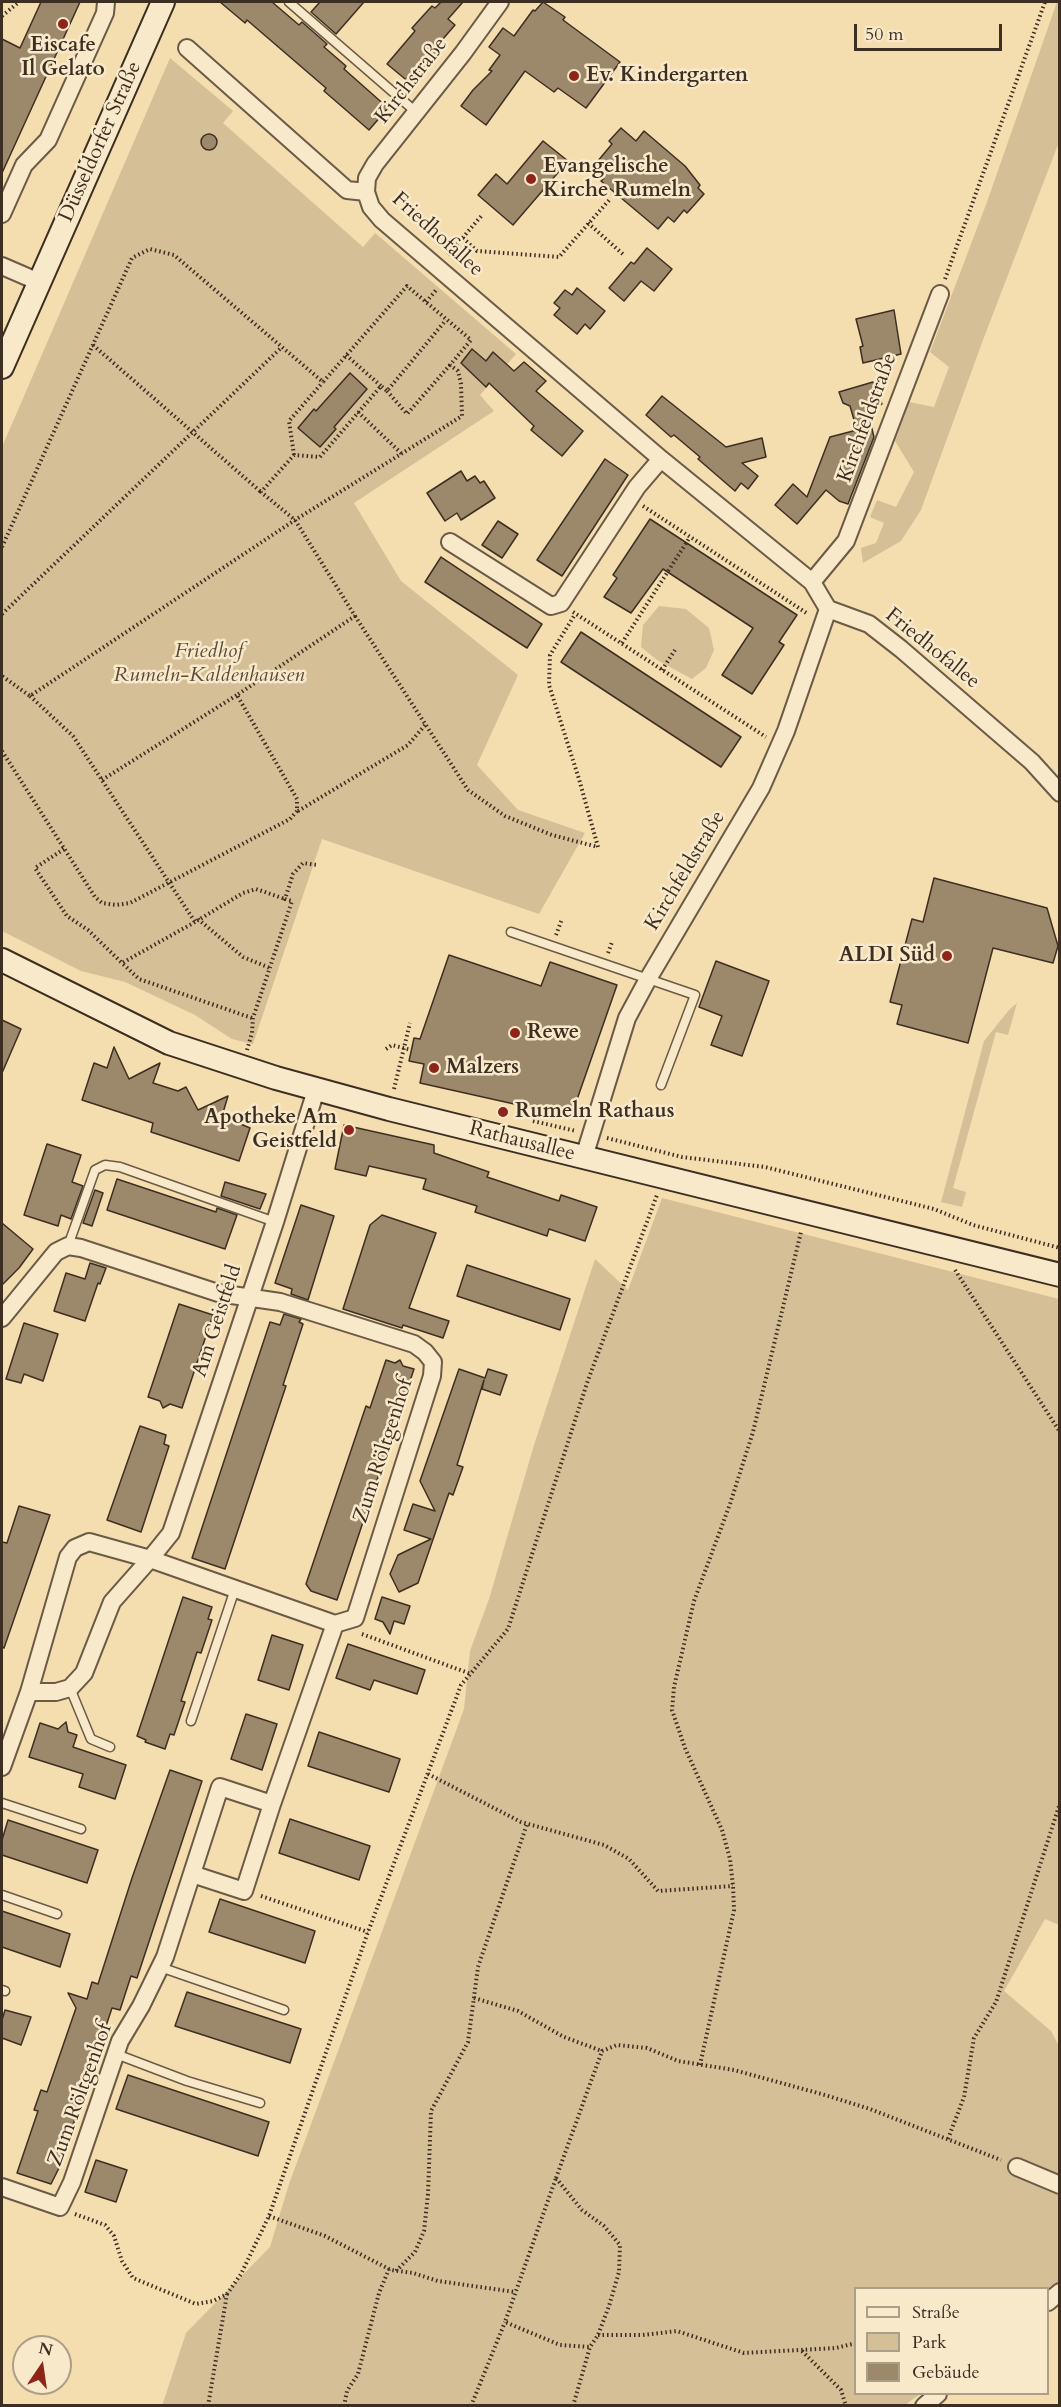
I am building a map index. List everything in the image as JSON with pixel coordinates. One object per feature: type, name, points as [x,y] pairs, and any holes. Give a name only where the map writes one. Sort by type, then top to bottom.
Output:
[{"type":"main road","name":"Düsseldorfer Straße","points":[[2,367],[163,2]]},
{"type":"main road","name":"Rathausallee","points":[[2,960],[169,1043],[316,1090],[392,1099],[584,1156],[1059,1275]]},
{"type":"street","points":[[2,214],[24,165],[48,140],[105,13],[106,2]]},
{"type":"street","name":"Kirchstraße","points":[[366,192],[367,178],[375,164],[500,2]]},
{"type":"street","name":"Friedhofallee","points":[[187,48],[347,190],[366,192],[371,207],[382,220],[661,459],[812,582],[826,614],[869,624],[1032,762],[1059,793]]},
{"type":"street","points":[[2,266],[39,282]]},
{"type":"street","name":"Kirchfeldstraße","points":[[812,582],[846,542],[940,294]]},
{"type":"street","points":[[450,542],[551,606],[561,603],[630,497],[661,459]]},
{"type":"street","name":"Kirchfeldstraße","points":[[584,1156],[627,1018],[761,788],[826,614]]},
{"type":"street","name":"Am Geistfeld","points":[[70,1688],[84,1673],[112,1602],[171,1533],[275,1222],[316,1090]]},
{"type":"street","points":[[4,1310],[56,1252],[68,1246],[81,1248],[218,1293],[250,1297]]},
{"type":"street","name":"Zum Röltgenhof","points":[[250,1297],[280,1302],[414,1344],[433,1362],[432,1376],[355,1617],[335,1624]]},
{"type":"street","points":[[2,1767],[29,1692],[68,1557],[75,1548],[88,1542],[150,1559],[335,1624],[244,1891],[192,1874]]},
{"type":"street","points":[[29,1692],[56,1692],[70,1688]]},
{"type":"street","name":"Zum Röltgenhof","points":[[60,2207],[72,2182],[120,2041],[141,2006],[160,1967],[220,1787],[272,1804]]},
{"type":"street","points":[[1017,2167],[1059,2185]]},
{"type":"street","points":[[2,2187],[60,2207]]},
{"type":"street","points":[[924,2406],[937,2395]]},
{"type":"lane","points":[[290,2],[416,112]]},
{"type":"lane","points":[[511,932],[695,995],[661,1084]]},
{"type":"lane","points":[[68,1246],[95,1170],[105,1165],[120,1167],[275,1222]]},
{"type":"lane","points":[[191,1721],[235,1589]]},
{"type":"lane","points":[[70,1688],[91,1739],[110,1746]]},
{"type":"lane","points":[[2,1803],[81,1829]]},
{"type":"lane","points":[[2,1895],[57,1914]]},
{"type":"lane","points":[[160,1967],[284,2010]]},
{"type":"lane","points":[[116,2054],[187,2081],[260,2103]]},
{"type":"path","points":[[2,16],[19,2]]},
{"type":"path","points":[[940,294],[1045,2]]},
{"type":"path","points":[[463,238],[477,250],[559,257],[610,198]]},
{"type":"path","points":[[438,267],[483,214]]},
{"type":"path","points":[[588,223],[624,255]]},
{"type":"path","points":[[2,547],[132,258],[150,249],[174,255],[323,382]]},
{"type":"path","points":[[294,455],[289,421],[346,355],[407,286],[471,340],[407,414],[387,391],[346,355]]},
{"type":"path","points":[[387,391],[446,320]]},
{"type":"path","points":[[93,345],[295,520],[468,790],[505,816],[552,835],[598,847],[549,685],[550,655],[576,613]]},
{"type":"path","points":[[2,614],[282,347]]},
{"type":"path","points":[[30,696],[295,520],[462,416],[461,384],[458,371],[450,365]]},
{"type":"path","points":[[294,455],[320,457],[381,386]]},
{"type":"path","points":[[358,412],[402,454]]},
{"type":"path","points":[[261,492],[294,455]]},
{"type":"path","points":[[630,497],[806,613],[826,614]]},
{"type":"path","points":[[622,643],[690,537]]},
{"type":"path","points":[[561,603],[760,735],[780,742]]},
{"type":"path","points":[[102,780],[237,695],[355,616]]},
{"type":"path","points":[[662,670],[675,650]]},
{"type":"path","points":[[2,676],[30,696],[73,736],[196,920],[243,957],[270,968]]},
{"type":"path","points":[[237,695],[290,785],[297,799],[297,811]]},
{"type":"path","points":[[2,751],[95,897],[102,903],[116,905],[130,903],[290,819],[297,811],[408,745],[426,724]]},
{"type":"path","points":[[64,849],[35,868],[67,915],[88,930],[139,979],[253,1018]]},
{"type":"path","points":[[285,899],[293,874],[303,863],[317,865]]},
{"type":"path","points":[[122,963],[243,893],[256,889],[292,901],[253,1018],[252,1033],[241,1067]]},
{"type":"path","points":[[392,1099],[410,1023]]},
{"type":"path","points":[[386,1049],[392,1045],[411,1050]]},
{"type":"path","points":[[382,1087],[392,1099]]},
{"type":"path","points":[[392,1099],[405,1092]]},
{"type":"path","points":[[532,1121],[590,1134]]},
{"type":"path","points":[[630,1144],[682,1156],[765,1167],[934,1209],[973,1225],[1059,1248]]},
{"type":"path","points":[[208,2406],[227,2294],[241,2274],[269,2216],[368,1932],[461,1685],[508,1629],[586,1383],[658,1189]]},
{"type":"path","points":[[699,2065],[734,1910],[733,1886],[730,1859],[722,1830],[685,1748],[672,1710],[674,1688],[694,1601],[730,1504],[753,1432],[803,1223]]},
{"type":"path","points":[[955,1269],[1059,1432]]},
{"type":"path","points":[[335,1624],[471,1674]]},
{"type":"path","points":[[428,1774],[527,1824],[603,1845],[629,1859],[658,1890],[733,1886]]},
{"type":"path","points":[[948,2139],[964,2097],[974,2038],[996,2002],[1059,1803]]},
{"type":"path","points":[[396,2271],[415,2252],[424,2230],[428,2194],[431,2111],[468,2042],[478,1967],[527,1824]]},
{"type":"path","points":[[244,1891],[368,1932]]},
{"type":"path","points":[[474,1998],[519,2011],[564,2037],[602,2051]]},
{"type":"path","points":[[471,2406],[505,2322],[602,2051],[617,2044],[646,2048],[678,2061],[734,2070],[783,2082],[870,2109],[1017,2167]]},
{"type":"path","points":[[556,2178],[582,2210],[604,2226],[620,2245],[619,2272],[598,2336],[590,2347],[573,2406]]},
{"type":"path","points":[[60,2207],[105,2225],[114,2236],[122,2261],[133,2278],[196,2304],[213,2301],[227,2294]]},
{"type":"path","points":[[269,2216],[325,2236],[388,2269],[413,2273],[438,2281],[515,2292]]},
{"type":"path","points":[[344,2406],[347,2391],[358,2374],[379,2293],[388,2269]]},
{"type":"path","points":[[505,2322],[560,2345],[590,2347]]},
{"type":"path","points":[[598,2336],[644,2335],[677,2331],[744,2353],[836,2348],[854,2343]]},
{"type":"path","points":[[802,2350],[841,2390],[846,2406]]},
{"type":"green space","points":[[1057,2],[1060,2],[1059,142],[921,510],[901,541],[863,563],[861,548],[876,543],[884,523],[870,517],[877,500],[896,507],[914,472],[895,441],[909,402],[934,407],[949,367],[930,352],[987,202]]},
{"type":"green space","name":"Friedhof Rumeln-Kaldenhausen","points":[[170,58],[233,111],[223,123],[363,247],[375,233],[516,354],[480,395],[494,411],[354,503],[401,581],[518,675],[477,765],[518,810],[585,833],[539,914],[322,839],[253,1044],[232,1039],[195,1015],[125,982],[81,971],[2,931],[2,447]]},
{"type":"green space","points":[[659,606],[686,609],[709,628],[714,650],[706,668],[692,679],[657,660],[641,647],[643,625]]},
{"type":"green space","points":[[1017,1003],[1008,1035],[996,1032],[953,1188],[966,1192],[962,1207],[941,1202],[984,1041]]},
{"type":"green space","points":[[662,1198],[1059,1299],[1059,1925],[1045,1919],[1004,1991],[1051,2031],[1059,2046],[1059,2281],[1049,2290],[1049,2287],[854,2287],[854,2395],[919,2395],[905,2405],[162,2406],[186,2333],[270,2247],[289,2184],[464,1709],[470,1651],[489,1599],[534,1445],[595,1259],[628,1290]]},
{"type":"building","points":[[41,2],[80,2],[2,173],[2,39],[20,48]]},
{"type":"building","points":[[220,2],[272,2],[299,25],[302,22],[327,44],[324,47],[346,66],[344,69],[388,108],[369,130],[324,91],[326,88],[247,20],[245,23]]},
{"type":"building","points":[[320,2],[364,2],[336,34],[311,12]]},
{"type":"building","points":[[441,2],[463,2],[448,19],[455,25],[436,47],[439,50],[410,83],[387,64],[415,31],[412,28],[432,6],[435,8]]},
{"type":"building","points":[[543,2],[565,17],[563,20],[620,62],[586,108],[558,88],[554,92],[525,71],[486,125],[461,106],[492,71],[489,70],[500,55],[489,47],[503,28],[514,36],[533,10],[535,11]]},
{"type":"building","points":[[621,128],[636,141],[644,131],[685,166],[700,185],[698,188],[704,194],[687,213],[684,210],[674,222],[668,217],[658,229],[601,181],[604,178],[592,168],[612,144],[609,141]]},
{"type":"building","points":[[206,134],[212,134],[217,142],[215,148],[206,150],[201,145],[201,139]]},
{"type":"building","name":"Evangelische Kirche Rumeln","points":[[543,141],[568,161],[513,225],[478,195],[496,174],[507,184]]},
{"type":"building","points":[[647,248],[672,269],[654,291],[641,281],[624,301],[609,288],[631,262],[634,264]]},
{"type":"building","points":[[577,288],[605,311],[590,329],[585,324],[577,334],[554,315],[560,308],[554,303],[565,290],[572,295]]},
{"type":"building","points":[[894,310],[901,354],[863,363],[860,347],[863,346],[856,319]]},
{"type":"building","points":[[472,349],[486,361],[493,352],[514,371],[524,362],[546,381],[536,391],[583,431],[562,456],[531,430],[534,426],[489,383],[486,387],[461,363]]},
{"type":"building","points":[[350,373],[367,389],[320,447],[298,428]]},
{"type":"building","points":[[873,382],[882,404],[867,409],[874,437],[848,504],[839,501],[826,490],[797,524],[775,505],[793,484],[807,497],[830,437],[857,430],[850,406],[843,403],[839,392]]},
{"type":"building","points":[[662,396],[726,447],[762,438],[766,457],[742,463],[758,476],[748,489],[741,483],[735,491],[698,459],[700,457],[674,435],[671,437],[646,415]]},
{"type":"building","points":[[605,459],[628,475],[562,576],[537,560]]},
{"type":"building","points":[[461,471],[467,481],[475,476],[480,483],[484,481],[495,498],[461,520],[457,513],[445,521],[427,493]]},
{"type":"building","points":[[650,519],[797,615],[779,642],[784,645],[752,694],[722,675],[753,628],[663,569],[631,613],[604,597],[617,578],[613,575]]},
{"type":"building","points":[[498,521],[518,534],[502,558],[482,545]]},
{"type":"building","points":[[441,557],[542,624],[527,648],[425,582]]},
{"type":"building","points":[[581,632],[741,737],[721,767],[561,662]]},
{"type":"building","name":"ALDI Süd","points":[[934,878],[1047,908],[1058,946],[1053,963],[993,948],[968,1043],[897,1024],[902,1005],[890,1002],[912,919],[923,922]]},
{"type":"building","name":"Rewe","points":[[449,955],[541,986],[550,962],[617,985],[573,1111],[568,1116],[420,1083],[424,1064],[409,1061],[414,1038],[420,1039]]},
{"type":"building","points":[[716,961],[769,981],[742,1056],[711,1045],[722,1016],[699,1007]]},
{"type":"building","points":[[2,1020],[21,1029],[2,1073]]},
{"type":"building","points":[[114,1047],[129,1079],[160,1063],[153,1083],[178,1091],[186,1087],[198,1110],[228,1096],[222,1116],[250,1128],[239,1161],[151,1132],[153,1123],[82,1100],[94,1063],[107,1068]]},
{"type":"building","points":[[344,1125],[434,1145],[434,1153],[489,1172],[487,1177],[559,1201],[561,1195],[597,1207],[585,1241],[549,1229],[547,1236],[475,1212],[477,1206],[423,1189],[426,1179],[369,1166],[366,1176],[335,1169]]},
{"type":"building","points":[[47,1144],[81,1155],[72,1182],[83,1186],[71,1219],[61,1215],[58,1226],[24,1215]]},
{"type":"building","points":[[117,1179],[216,1212],[217,1208],[237,1215],[225,1249],[107,1210]]},
{"type":"building","points":[[225,1182],[266,1194],[260,1209],[221,1196]]},
{"type":"building","points":[[95,1190],[103,1193],[92,1226],[83,1223]]},
{"type":"building","points":[[301,1205],[334,1216],[308,1300],[291,1294],[292,1289],[275,1283]]},
{"type":"building","points":[[382,1215],[436,1233],[409,1308],[449,1321],[443,1338],[403,1325],[402,1328],[343,1309],[370,1225]]},
{"type":"building","points":[[2,1223],[33,1249],[2,1285]]},
{"type":"building","points":[[90,1263],[106,1268],[100,1284],[98,1283],[85,1321],[54,1311],[66,1273],[85,1279]]},
{"type":"building","points":[[467,1265],[570,1299],[560,1330],[457,1296]]},
{"type":"building","points":[[179,1304],[213,1315],[182,1408],[170,1404],[163,1408],[160,1401],[148,1397]]},
{"type":"building","points":[[284,1314],[301,1319],[299,1322],[303,1324],[283,1385],[286,1386],[225,1569],[192,1558],[270,1322],[280,1325]]},
{"type":"building","points":[[24,1323],[58,1334],[43,1381],[24,1374],[21,1383],[6,1379]]},
{"type":"building","points":[[386,1360],[395,1363],[400,1360],[403,1366],[414,1369],[337,1600],[311,1591],[306,1584],[366,1406],[370,1408]]},
{"type":"building","points":[[459,1369],[485,1378],[488,1369],[507,1375],[500,1395],[482,1389],[484,1380],[457,1465],[463,1467],[453,1495],[449,1493],[418,1583],[399,1592],[390,1574],[398,1555],[431,1539],[404,1530],[413,1504],[435,1511],[420,1481]]},
{"type":"building","points":[[140,1426],[166,1435],[164,1444],[169,1446],[141,1532],[107,1520]]},
{"type":"building","points":[[19,1506],[50,1515],[4,1648],[2,1647],[2,1542],[7,1543]]},
{"type":"building","points":[[183,1597],[212,1607],[208,1619],[212,1620],[201,1653],[197,1652],[181,1701],[185,1702],[174,1735],[170,1734],[165,1749],[145,1742],[146,1740],[137,1736]]},
{"type":"building","points":[[382,1597],[410,1606],[404,1624],[394,1621],[390,1634],[383,1622],[375,1619]]},
{"type":"building","points":[[272,1635],[303,1645],[289,1690],[258,1680]]},
{"type":"building","points":[[348,1644],[425,1670],[417,1694],[374,1680],[370,1690],[336,1678]]},
{"type":"building","points":[[246,1714],[277,1724],[262,1770],[231,1759]]},
{"type":"building","points":[[66,1722],[68,1732],[77,1735],[73,1747],[126,1765],[115,1799],[79,1787],[83,1774],[29,1757],[40,1723],[58,1729]]},
{"type":"building","points":[[319,1732],[400,1759],[389,1792],[308,1766]]},
{"type":"building","points":[[170,1770],[202,1781],[137,1978],[131,1976],[120,2010],[112,2008],[71,2131],[69,2131],[59,2168],[51,2184],[17,2173],[38,2111],[34,2110],[41,2090],[47,2092],[76,2008],[68,1993],[87,1999],[92,1982],[98,1984]]},
{"type":"building","points":[[290,1819],[370,1846],[359,1880],[279,1853]]},
{"type":"building","points":[[8,1820],[98,1850],[87,1883],[2,1855],[2,1840]]},
{"type":"building","points":[[220,1899],[315,1931],[305,1963],[209,1932]]},
{"type":"building","points":[[2,1911],[70,1934],[60,1967],[2,1947]]},
{"type":"building","points":[[187,1992],[301,2029],[290,2063],[175,2026]]},
{"type":"building","points":[[5,2010],[31,2017],[21,2045],[2,2038],[2,2020]]},
{"type":"building","points":[[128,2075],[269,2122],[258,2156],[116,2109]]},
{"type":"building","points":[[96,2160],[127,2170],[116,2202],[85,2192]]},
{"type":"place","name":"Eiscafe Il Gelato","points":[[63,24]]},
{"type":"place","name":"Ev. Kindergarten","points":[[574,76]]},
{"type":"place","name":"Evangelische Kirche Rumeln","points":[[531,179]]},
{"type":"place","name":"ALDI Süd","points":[[947,956]]},
{"type":"place","name":"Rewe","points":[[515,1033]]},
{"type":"place","name":"Malzers","points":[[434,1068]]},
{"type":"place","name":"Rumeln Rathaus","points":[[503,1112]]},
{"type":"place","name":"Apotheke Am Geistfeld","points":[[349,1130]]}]
